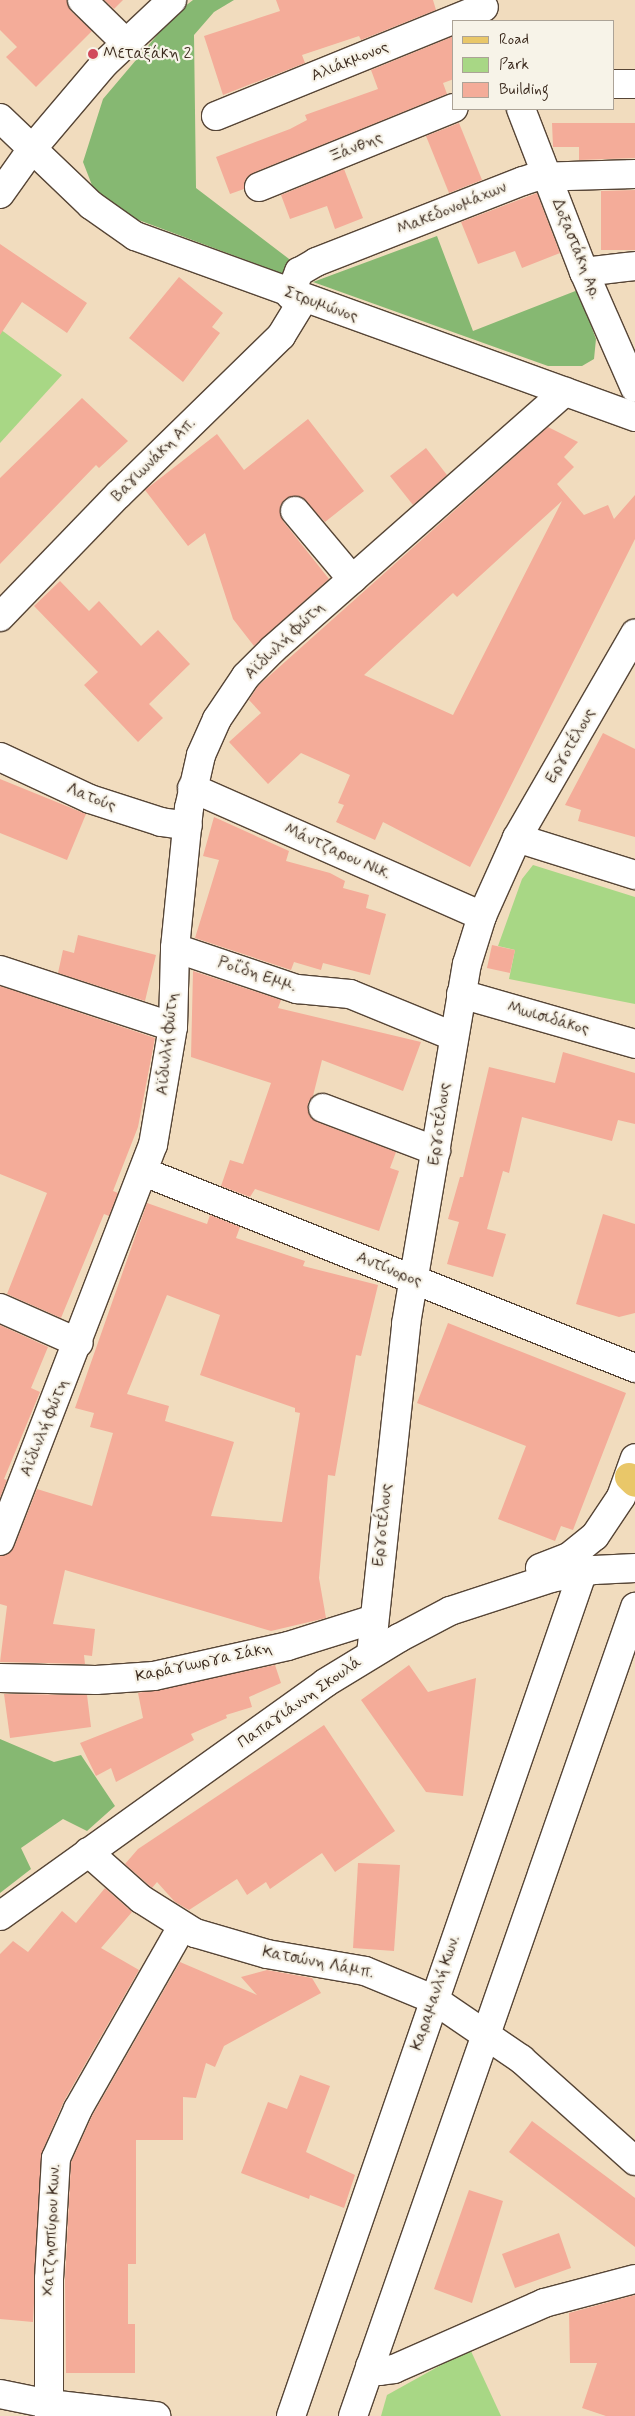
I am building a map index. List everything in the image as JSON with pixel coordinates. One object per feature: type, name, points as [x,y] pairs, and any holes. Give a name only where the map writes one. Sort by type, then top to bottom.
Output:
[{"type":"street","points":[[82,0],[125,42]]},
{"type":"street","points":[[0,194],[32,148],[125,42],[172,0]]},
{"type":"street","name":"Αλιάκμονος","points":[[457,20],[485,9]]},
{"type":"street","name":"Αλιάκμονος","points":[[216,116],[452,22]]},
{"type":"street","points":[[615,84],[635,84]]},
{"type":"street","name":"Ξάνθης","points":[[259,187],[452,109]]},
{"type":"street","name":"Δοξαστάκη Αρ.","points":[[521,110],[584,272],[635,388]]},
{"type":"street","name":"Στρυμώνος","points":[[0,118],[91,206],[123,230],[297,297],[635,417]]},
{"type":"street","name":"Μακεδονομάχων","points":[[297,297],[299,272],[316,262],[523,180],[548,177],[635,174]]},
{"type":"street","points":[[584,272],[635,266]]},
{"type":"street","name":"Βαγιωνάκη Απ.","points":[[0,617],[118,495],[281,336],[297,297]]},
{"type":"street","name":"Αϊδινλή Φώτη","points":[[0,1541],[79,1343],[144,1172],[159,1117],[173,1027],[176,948],[192,788],[201,754],[216,719],[246,676],[272,649],[565,392]]},
{"type":"street","points":[[295,511],[352,579]]},
{"type":"street","name":"Εργοτέλους","points":[[371,1654],[413,1279],[466,964],[482,916],[517,838],[635,634]]},
{"type":"street","name":"Λατούς","points":[[0,757],[98,802],[161,822],[188,826]]},
{"type":"street","name":"Μάντζαρου Νικ.","points":[[192,788],[482,916]]},
{"type":"street","points":[[517,838],[635,875]]},
{"type":"street","name":"Ροΐδη Εμμ.","points":[[176,948],[297,990],[350,994],[453,1036]]},
{"type":"street","points":[[0,970],[173,1027]]},
{"type":"street","name":"Μωισιδάκος","points":[[461,994],[635,1044]]},
{"type":"street","points":[[323,1108],[436,1151]]},
{"type":"street","name":"Αντίνορος","points":[[144,1172],[635,1368]]},
{"type":"street","points":[[0,1308],[79,1343]]},
{"type":"street","points":[[470,1604],[505,1581],[582,1548],[608,1517],[633,1473]]},
{"type":"street","name":"Παπαγιάννη Σκουλά","points":[[0,1916],[88,1852],[371,1654],[427,1623],[470,1604],[583,1571],[635,1568]]},
{"type":"street","name":"Καραμανλή Κων.","points":[[292,2416],[433,1999],[583,1571]]},
{"type":"street","points":[[353,2416],[635,1607]]},
{"type":"street","name":"Καράγιωργα Σάκη","points":[[0,1678],[96,1680],[154,1676],[288,1646],[374,1619]]},
{"type":"street","name":"Κατσώνη Λάμπ.","points":[[88,1852],[141,1899],[182,1927],[242,1948],[365,1970],[433,1999],[486,2032],[521,2059],[635,2161]]},
{"type":"street","name":"Χατζησπύρου Κων.","points":[[49,2410],[49,2279],[56,2158],[78,2109],[182,1927]]},
{"type":"street","points":[[370,2366],[380,2371],[394,2369],[544,2303],[635,2279]]},
{"type":"street","points":[[0,2394],[49,2410],[156,2416]]},
{"type":"green space","points":[[193,0],[234,0],[214,12],[194,35],[196,188],[293,262],[286,275],[117,212],[95,193],[83,162],[103,99],[175,14]]},
{"type":"green space","points":[[437,236],[473,331],[578,290],[596,339],[594,359],[582,366],[548,366],[313,282]]},
{"type":"green space","points":[[0,329],[62,375],[0,443]]},
{"type":"green space","points":[[533,865],[635,897],[635,1004],[509,979],[515,950],[498,946],[522,879]]},
{"type":"green space","points":[[0,1739],[54,1762],[81,1755],[115,1806],[87,1831],[63,1819],[21,1848],[31,1869],[0,1893]]},
{"type":"green space","points":[[470,2349],[501,2416],[381,2416],[387,2395]]},
{"type":"building","points":[[0,0],[67,0],[71,11],[92,31],[36,87],[6,57],[17,47],[0,30]]},
{"type":"building","points":[[104,0],[123,0],[114,9]]},
{"type":"building","points":[[276,0],[433,0],[436,10],[361,40],[359,36],[302,55],[305,63],[223,95],[204,36],[280,11]]},
{"type":"building","points":[[452,37],[452,80],[443,83],[447,94],[253,173],[246,178],[244,189],[230,194],[216,157],[290,129],[307,120],[305,115],[378,89],[371,70]]},
{"type":"building","points":[[459,123],[482,180],[449,193],[426,136]]},
{"type":"building","points":[[552,123],[635,123],[635,158],[579,160],[579,147],[553,147]]},
{"type":"building","points":[[344,169],[363,218],[335,229],[327,206],[290,219],[281,195]]},
{"type":"building","points":[[635,190],[635,250],[601,250],[601,191]]},
{"type":"building","points":[[537,193],[560,253],[522,268],[515,251],[478,264],[461,222]]},
{"type":"building","points":[[0,244],[87,303],[67,333],[22,302],[0,335]]},
{"type":"building","points":[[179,277],[223,313],[212,327],[220,333],[183,382],[129,338]]},
{"type":"building","points":[[82,398],[128,441],[99,468],[96,465],[0,564],[0,478]]},
{"type":"building","points":[[308,419],[364,491],[325,522],[301,497],[285,499],[280,506],[283,521],[329,579],[254,646],[233,619],[205,533],[188,546],[145,490],[217,434],[244,470]]},
{"type":"building","points":[[548,427],[578,442],[564,457],[574,467],[557,484],[584,515],[608,505],[614,519],[635,495],[635,539],[470,867],[383,822],[375,840],[336,822],[344,805],[338,803],[350,775],[301,753],[268,784],[229,742],[261,713],[249,700],[258,686]],"holes":[[[562,501],[453,715],[364,675],[453,593],[457,597]]]},
{"type":"building","points":[[426,448],[447,475],[413,505],[390,476]]},
{"type":"building","points":[[60,581],[89,611],[99,601],[141,646],[158,630],[190,664],[149,704],[163,718],[138,742],[84,685],[98,672],[34,606]]},
{"type":"building","points":[[603,733],[635,749],[635,837],[578,821],[581,810],[565,805]]},
{"type":"building","points":[[0,779],[86,814],[67,860],[0,833]]},
{"type":"building","points":[[214,817],[289,851],[286,861],[330,873],[345,881],[343,888],[369,895],[366,908],[386,914],[370,975],[323,963],[321,970],[294,962],[291,970],[195,938],[219,860],[203,856]]},
{"type":"building","points":[[78,935],[156,955],[145,1001],[58,973],[63,950],[74,953]]},
{"type":"building","points":[[492,945],[515,950],[510,973],[487,968]]},
{"type":"building","points":[[193,971],[281,1000],[278,1008],[421,1042],[403,1091],[322,1060],[313,1096],[308,1103],[309,1115],[317,1122],[396,1152],[390,1168],[399,1171],[379,1231],[255,1189],[250,1197],[221,1186],[230,1160],[243,1164],[271,1083],[191,1057]]},
{"type":"building","points":[[0,986],[155,1038],[138,1127],[113,1191],[118,1193],[109,1216],[104,1214],[61,1318],[7,1294],[47,1193],[0,1174]]},
{"type":"building","points":[[563,1052],[635,1073],[635,1124],[618,1120],[612,1141],[522,1117],[509,1173],[503,1171],[487,1229],[506,1234],[493,1277],[447,1264],[459,1222],[448,1219],[460,1177],[463,1177],[489,1067],[555,1083]]},
{"type":"building","points":[[147,1203],[207,1224],[210,1215],[240,1227],[236,1238],[305,1261],[303,1266],[378,1285],[361,1356],[356,1355],[335,1476],[328,1475],[319,1578],[326,1618],[271,1631],[65,1570],[53,1624],[95,1629],[92,1656],[84,1655],[85,1664],[0,1662],[7,1606],[0,1604],[0,1556],[9,1553],[14,1547],[37,1489],[92,1506],[113,1433],[90,1427],[94,1413],[75,1408]],"holes":[[[167,1295],[220,1315],[200,1375],[295,1408],[295,1412],[300,1413],[282,1522],[211,1516],[234,1442],[165,1421],[169,1406],[127,1394]]]},
{"type":"building","points":[[603,1214],[635,1224],[635,1313],[619,1317],[576,1304]]},
{"type":"building","points":[[448,1323],[626,1393],[573,1530],[561,1526],[555,1541],[498,1519],[526,1446],[417,1403]]},
{"type":"building","points":[[0,1325],[48,1347],[31,1388],[40,1392],[4,1479],[7,1480],[0,1498]]},
{"type":"building","points":[[275,1665],[281,1683],[249,1697],[252,1707],[226,1715],[227,1718],[191,1734],[194,1740],[116,1782],[111,1768],[96,1776],[80,1743],[143,1718],[138,1693]]},
{"type":"building","points":[[409,1665],[428,1692],[476,1678],[463,1796],[426,1792],[361,1700]]},
{"type":"building","points":[[4,1694],[87,1695],[91,1727],[10,1738]]},
{"type":"building","points":[[324,1725],[395,1831],[335,1872],[322,1853],[270,1889],[266,1882],[247,1895],[237,1879],[189,1910],[175,1902],[157,1882],[152,1888],[125,1864],[138,1849]]},
{"type":"building","points":[[358,1863],[400,1865],[394,1951],[353,1948]]},
{"type":"building","points":[[105,1888],[132,1912],[101,1948],[139,1970],[64,2101],[42,2152],[33,2322],[0,2319],[0,1954],[13,1941],[28,1952],[62,1911],[76,1923]]},
{"type":"building","points":[[180,1962],[257,1995],[241,1977],[267,1970],[312,1978],[321,1993],[224,2046],[215,2067],[206,2063],[196,2098],[183,2097],[183,2140],[136,2140],[136,2264],[128,2264],[128,2324],[135,2324],[135,2373],[66,2373],[65,2279],[71,2162],[92,2116]]},
{"type":"building","points":[[300,2075],[330,2086],[306,2152],[355,2175],[344,2208],[310,2195],[309,2199],[241,2173],[268,2102],[287,2109]]},
{"type":"building","points":[[532,2121],[635,2198],[635,2247],[509,2152]]},
{"type":"building","points":[[469,2190],[503,2201],[472,2303],[434,2289]]},
{"type":"building","points":[[559,2233],[571,2268],[515,2288],[502,2254]]},
{"type":"building","points":[[635,2295],[635,2416],[606,2416],[582,2408],[597,2363],[570,2363],[569,2313]]},
{"type":"place","name":"Μεταξάκη 2","points":[[93,54]]}]
